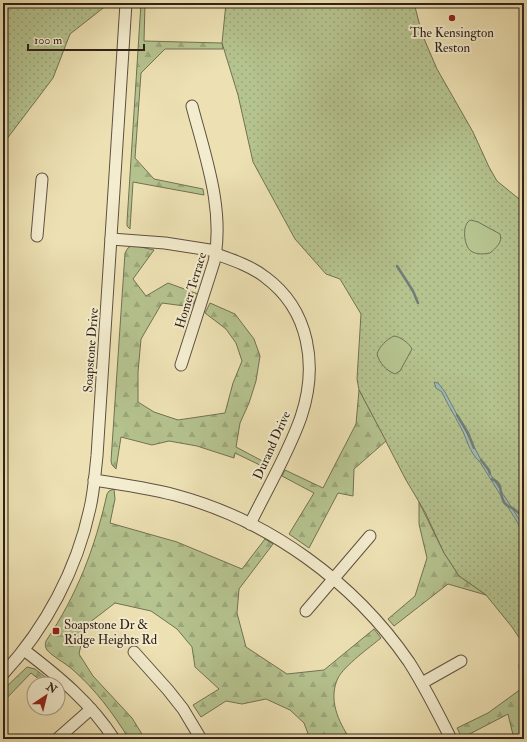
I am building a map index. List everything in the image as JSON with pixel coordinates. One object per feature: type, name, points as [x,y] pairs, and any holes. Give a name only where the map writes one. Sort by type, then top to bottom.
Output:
[{"type":"street","name":"Soapstone Drive","points":[[3,674],[24,650],[50,612],[76,556],[90,508],[94,480],[126,3]]},
{"type":"street","name":"Homer Terrace","points":[[181,365],[216,253],[217,229],[214,192],[192,106]]},
{"type":"street","points":[[37,236],[42,179]]},
{"type":"street","name":"Durand Drive","points":[[111,239],[172,244],[216,253],[235,260],[249,267],[276,285],[294,307],[302,322],[309,348],[309,378],[301,415],[294,434],[250,524]]},
{"type":"street","points":[[94,480],[148,488],[201,503],[250,524],[289,546],[333,579],[373,616],[404,656],[422,683],[451,739]]},
{"type":"street","points":[[306,611],[370,536]]},
{"type":"street","points":[[24,650],[58,676],[91,709],[114,739]]},
{"type":"street","points":[[134,652],[183,709],[201,739]]},
{"type":"street","points":[[422,683],[460,661]]},
{"type":"street","points":[[57,739],[91,709]]},
{"type":"green space","points":[[3,3],[108,3],[70,34],[53,78],[3,144]]},
{"type":"green space","points":[[141,3],[145,3],[144,41],[222,43],[223,49],[165,49],[141,73],[135,158],[154,179],[203,189],[204,195],[133,182],[130,229],[127,226],[127,222]]},
{"type":"green space","points":[[226,3],[414,3],[422,34],[437,69],[473,132],[489,167],[497,181],[524,203],[524,645],[512,627],[486,595],[459,576],[444,553],[425,512],[406,480],[359,390],[357,379],[361,314],[340,279],[326,274],[295,239],[253,162],[238,95],[222,43]]},
{"type":"green space","points":[[471,220],[478,222],[500,234],[500,242],[490,253],[478,254],[469,249],[465,240],[465,230],[468,222]]},
{"type":"green space","points":[[132,245],[154,250],[133,279],[146,296],[168,283],[198,294],[192,307],[162,303],[141,339],[138,372],[138,402],[154,412],[178,420],[225,413],[233,383],[242,361],[236,343],[226,329],[205,313],[210,303],[235,314],[254,339],[260,356],[256,381],[249,403],[240,423],[236,447],[268,464],[266,468],[235,453],[234,458],[197,446],[169,441],[152,445],[121,437],[116,469],[112,465],[111,461],[125,253]]},
{"type":"green space","points":[[394,336],[404,341],[412,349],[400,371],[395,374],[384,366],[377,354],[384,344]]},
{"type":"green space","points":[[359,390],[386,441],[354,469],[353,496],[338,493],[309,548],[289,534],[314,493],[282,476],[285,470],[323,488],[356,424]]},
{"type":"green space","points":[[114,489],[115,499],[110,523],[177,542],[242,569],[265,539],[273,544],[239,589],[237,613],[246,647],[287,674],[324,670],[374,629],[381,638],[341,673],[335,686],[334,702],[336,710],[338,717],[350,739],[310,739],[304,723],[290,710],[266,699],[242,704],[226,701],[201,717],[193,705],[219,689],[195,667],[192,647],[177,629],[151,611],[115,603],[85,626],[79,654],[93,676],[132,718],[145,739],[129,739],[117,720],[96,693],[72,669],[49,652],[45,646],[46,641],[76,589],[91,552],[107,494],[109,491]]},
{"type":"green space","points":[[419,502],[444,553],[459,576],[486,595],[448,584],[394,626],[388,619],[415,596],[427,558],[419,524]]},
{"type":"green space","points":[[524,655],[524,739],[514,739],[508,714],[462,738],[457,728],[488,713],[521,689],[519,665]]},
{"type":"green space","points":[[27,667],[35,669],[44,676],[35,676],[31,673],[26,676],[26,678],[3,702],[3,690]]},
{"type":"water","points":[[434,382],[438,383],[445,392],[480,458],[524,527],[524,533],[480,462],[473,454],[463,431],[442,392],[436,388]]},
{"type":"waterway","points":[[397,266],[413,291],[418,303]]},
{"type":"waterway","points":[[457,415],[468,433],[474,448]]},
{"type":"waterway","points":[[481,460],[489,470],[490,474]]},
{"type":"waterway","points":[[492,479],[500,486],[505,504],[516,511],[524,519]]},
{"type":"place","name":"The Kensington Reston","points":[[452,18]]},
{"type":"place","name":"Soapstone Dr & Ridge Heights Rd","points":[[56,631]]}]
